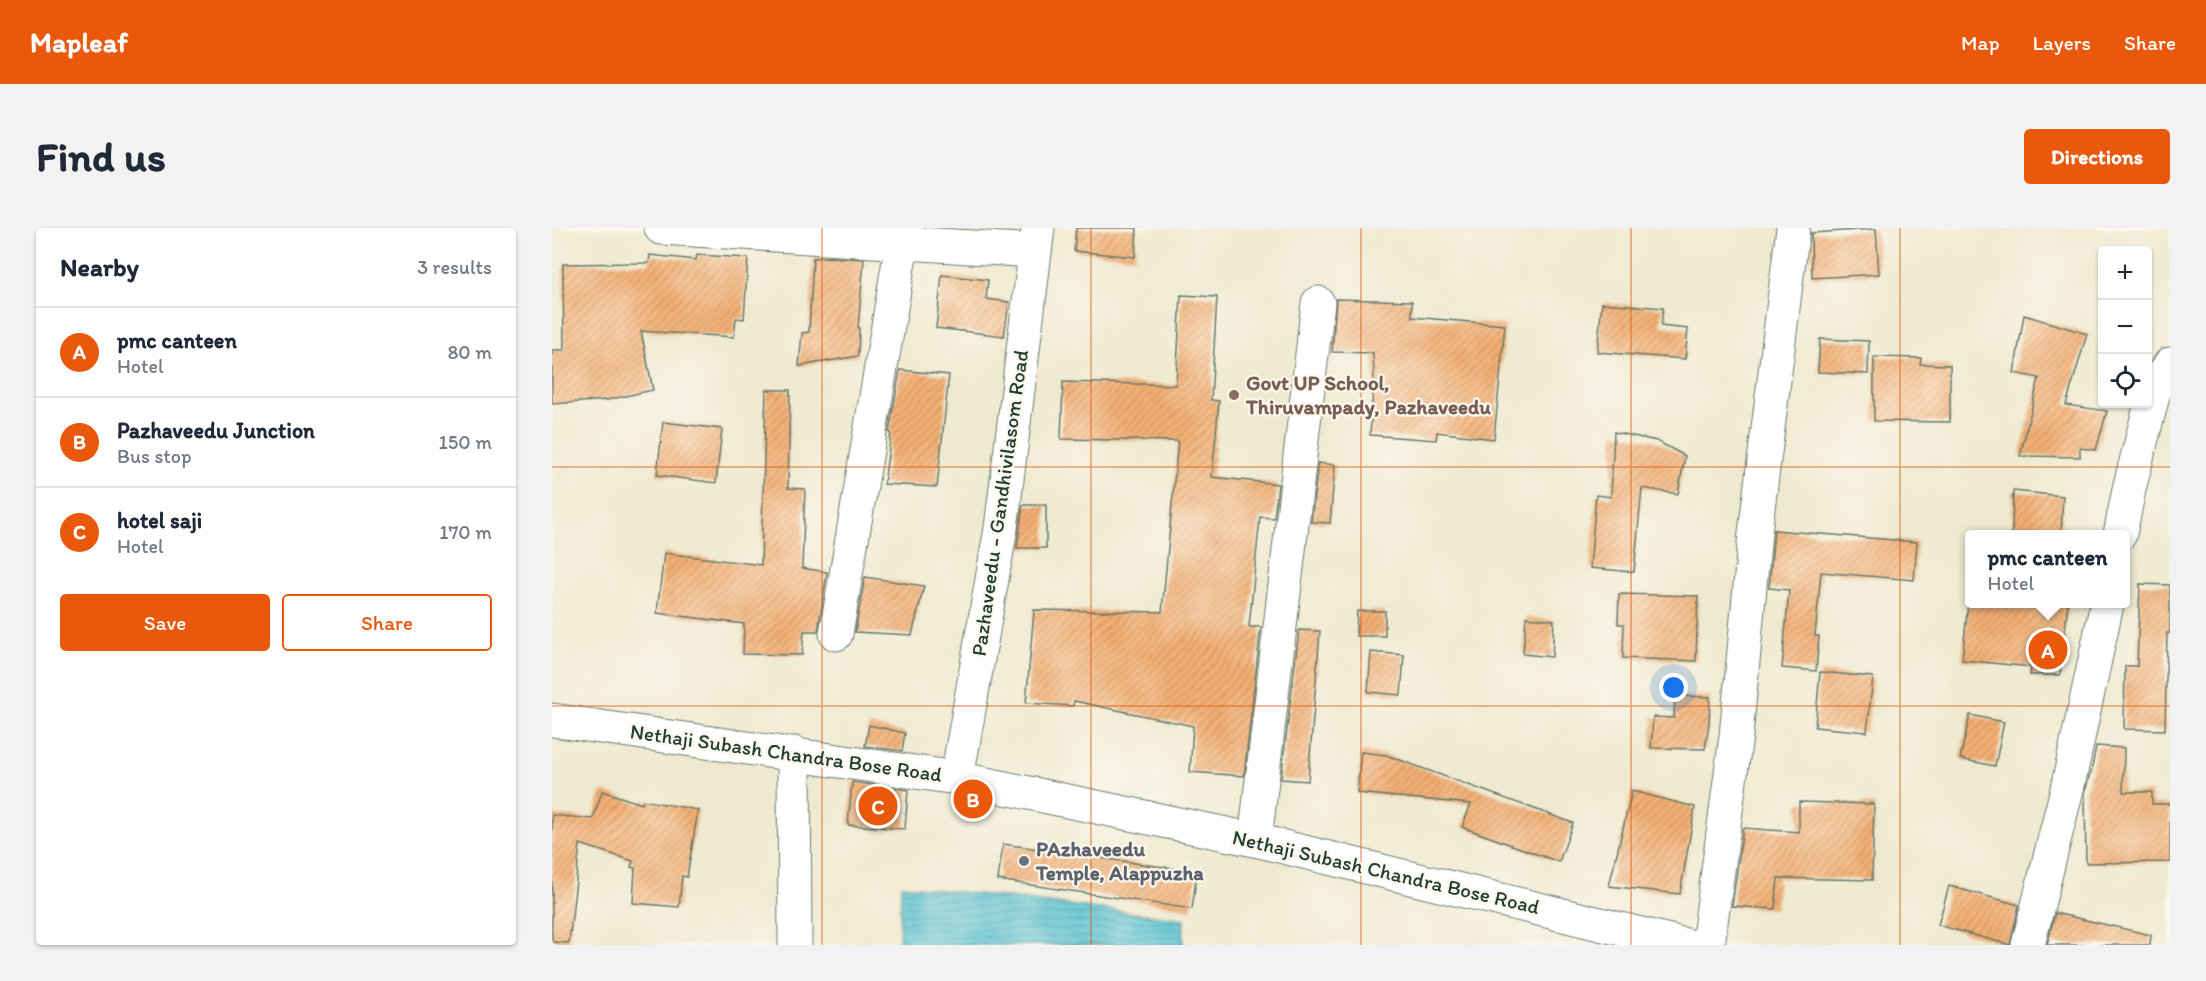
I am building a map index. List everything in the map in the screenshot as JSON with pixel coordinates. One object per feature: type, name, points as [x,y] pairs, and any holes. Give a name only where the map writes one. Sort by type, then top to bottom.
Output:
[{"type":"street","points":[[661,228],[902,243],[1036,240]]},
{"type":"street","points":[[1708,945],[1736,736],[1755,533],[1793,228]]},
{"type":"street","name":"Pazhaveedu - Gandhivilasom Road","points":[[957,778],[1001,528],[1036,240]]},
{"type":"street","points":[[836,634],[902,243]]},
{"type":"street","points":[[1255,840],[1318,303]]},
{"type":"street","points":[[2121,530],[2154,392],[2170,364]]},
{"type":"street","points":[[2028,945],[2068,785],[2106,608]]},
{"type":"street","name":"Nethaji Subash Chandra Bose Road","points":[[552,720],[957,778],[1255,840],[1686,945]]},
{"type":"street","points":[[794,753],[795,945]]},
{"type":"water","points":[[901,885],[1184,919],[1183,945],[899,945]]},
{"type":"building","points":[[1076,228],[1137,228],[1135,257],[1074,251]]},
{"type":"building","points":[[1876,229],[1879,274],[1812,278],[1811,233]]},
{"type":"building","points":[[650,255],[696,260],[697,255],[748,258],[744,319],[736,318],[734,337],[641,331],[653,390],[607,400],[552,404],[552,350],[564,350],[563,264],[649,263]]},
{"type":"building","points":[[813,258],[864,259],[858,356],[799,366],[802,333],[809,332]]},
{"type":"building","points":[[942,275],[988,280],[986,299],[1009,302],[1004,336],[936,328]]},
{"type":"building","points":[[1181,295],[1217,297],[1211,400],[1219,401],[1212,477],[1278,484],[1274,518],[1260,517],[1249,627],[1261,627],[1244,776],[1190,772],[1193,726],[1074,701],[1073,706],[1026,703],[1034,610],[1162,612],[1178,441],[1061,439],[1063,382],[1176,385]]},
{"type":"building","points":[[1336,299],[1412,301],[1412,317],[1505,325],[1494,439],[1437,432],[1436,440],[1370,435],[1374,375],[1373,353],[1332,352]]},
{"type":"building","points":[[1602,303],[1663,308],[1661,326],[1688,329],[1685,359],[1597,352]]},
{"type":"building","points":[[2024,315],[2087,334],[2066,405],[2107,411],[2096,450],[2080,448],[2080,457],[2020,456],[2039,378],[2014,373]]},
{"type":"building","points":[[1820,339],[1869,341],[1868,374],[1818,372]]},
{"type":"building","points":[[1874,357],[1921,358],[1920,364],[1950,365],[1950,422],[1874,421]]},
{"type":"building","points":[[900,370],[949,375],[937,487],[884,484],[891,433],[889,432]]},
{"type":"building","points":[[766,390],[790,390],[788,488],[805,489],[802,568],[827,572],[818,631],[804,631],[802,655],[743,654],[744,624],[657,613],[664,553],[761,565]]},
{"type":"building","points":[[663,422],[722,429],[716,483],[657,475]]},
{"type":"building","points":[[1614,432],[1657,441],[1685,456],[1678,494],[1642,488],[1634,572],[1590,568],[1596,495],[1611,497]]},
{"type":"building","points":[[1318,463],[1335,465],[1330,523],[1311,522]]},
{"type":"building","points":[[2013,491],[2063,496],[2061,530],[2012,530]]},
{"type":"building","points":[[1023,505],[1046,505],[1046,548],[1017,548]]},
{"type":"building","points":[[1774,530],[1917,542],[1914,580],[1821,572],[1815,636],[1819,636],[1816,671],[1782,668],[1789,590],[1769,588]]},
{"type":"building","points":[[865,577],[924,586],[912,635],[855,632]]},
{"type":"building","points":[[2140,584],[2170,585],[2165,730],[2124,729],[2125,666],[2137,666]]},
{"type":"building","points":[[1619,594],[1698,596],[1696,661],[1623,658],[1624,624],[1618,624]]},
{"type":"building","points":[[1967,608],[2067,608],[2060,675],[2030,675],[2031,667],[1962,660]]},
{"type":"building","points":[[1357,611],[1385,611],[1385,636],[1356,636]]},
{"type":"building","points":[[1526,617],[1554,620],[1552,657],[1523,654]]},
{"type":"building","points":[[1299,630],[1320,631],[1308,781],[1281,779]]},
{"type":"building","points":[[1371,652],[1404,655],[1401,695],[1368,692]]},
{"type":"building","points":[[1820,672],[1873,677],[1867,732],[1815,727]]},
{"type":"building","points":[[1675,696],[1710,697],[1705,749],[1651,748],[1653,717],[1674,718]]},
{"type":"building","points":[[1970,715],[2004,722],[1995,766],[1960,759]]},
{"type":"building","points":[[869,725],[905,733],[902,751],[865,746]]},
{"type":"building","points":[[2096,746],[2124,748],[2123,792],[2152,792],[2152,804],[2170,804],[2170,862],[2086,863],[2085,792]]},
{"type":"building","points":[[1361,752],[1386,755],[1573,823],[1559,862],[1462,827],[1471,804],[1357,793]]},
{"type":"building","points":[[852,782],[908,790],[905,829],[848,825]]},
{"type":"building","points":[[602,791],[642,804],[643,800],[698,810],[687,877],[682,876],[679,907],[633,903],[635,868],[631,867],[633,861],[580,844],[569,943],[552,942],[552,815],[593,819]]},
{"type":"building","points":[[1632,791],[1695,807],[1680,894],[1609,886]]},
{"type":"building","points":[[1799,802],[1874,804],[1872,880],[1778,878],[1775,909],[1732,906],[1743,828],[1799,832]]},
{"type":"building","points":[[1003,844],[1197,872],[1192,909],[998,880]]},
{"type":"building","points":[[1949,886],[2019,905],[2010,945],[1938,925]]},
{"type":"building","points":[[2055,913],[2151,935],[2150,945],[2047,945]]},
{"type":"place","name":"Govt UP School, Thiruvampady, Pazhaveedu","points":[[1234,395]]},
{"type":"place","name":"pmc canteen","points":[[2048,650]]},
{"type":"place","name":"Pazhaveedu Junction","points":[[973,799]]},
{"type":"place","name":"hotel saji","points":[[878,806]]},
{"type":"place","name":"PAzhaveedu Temple, Alappuzha","points":[[1024,861]]}]
